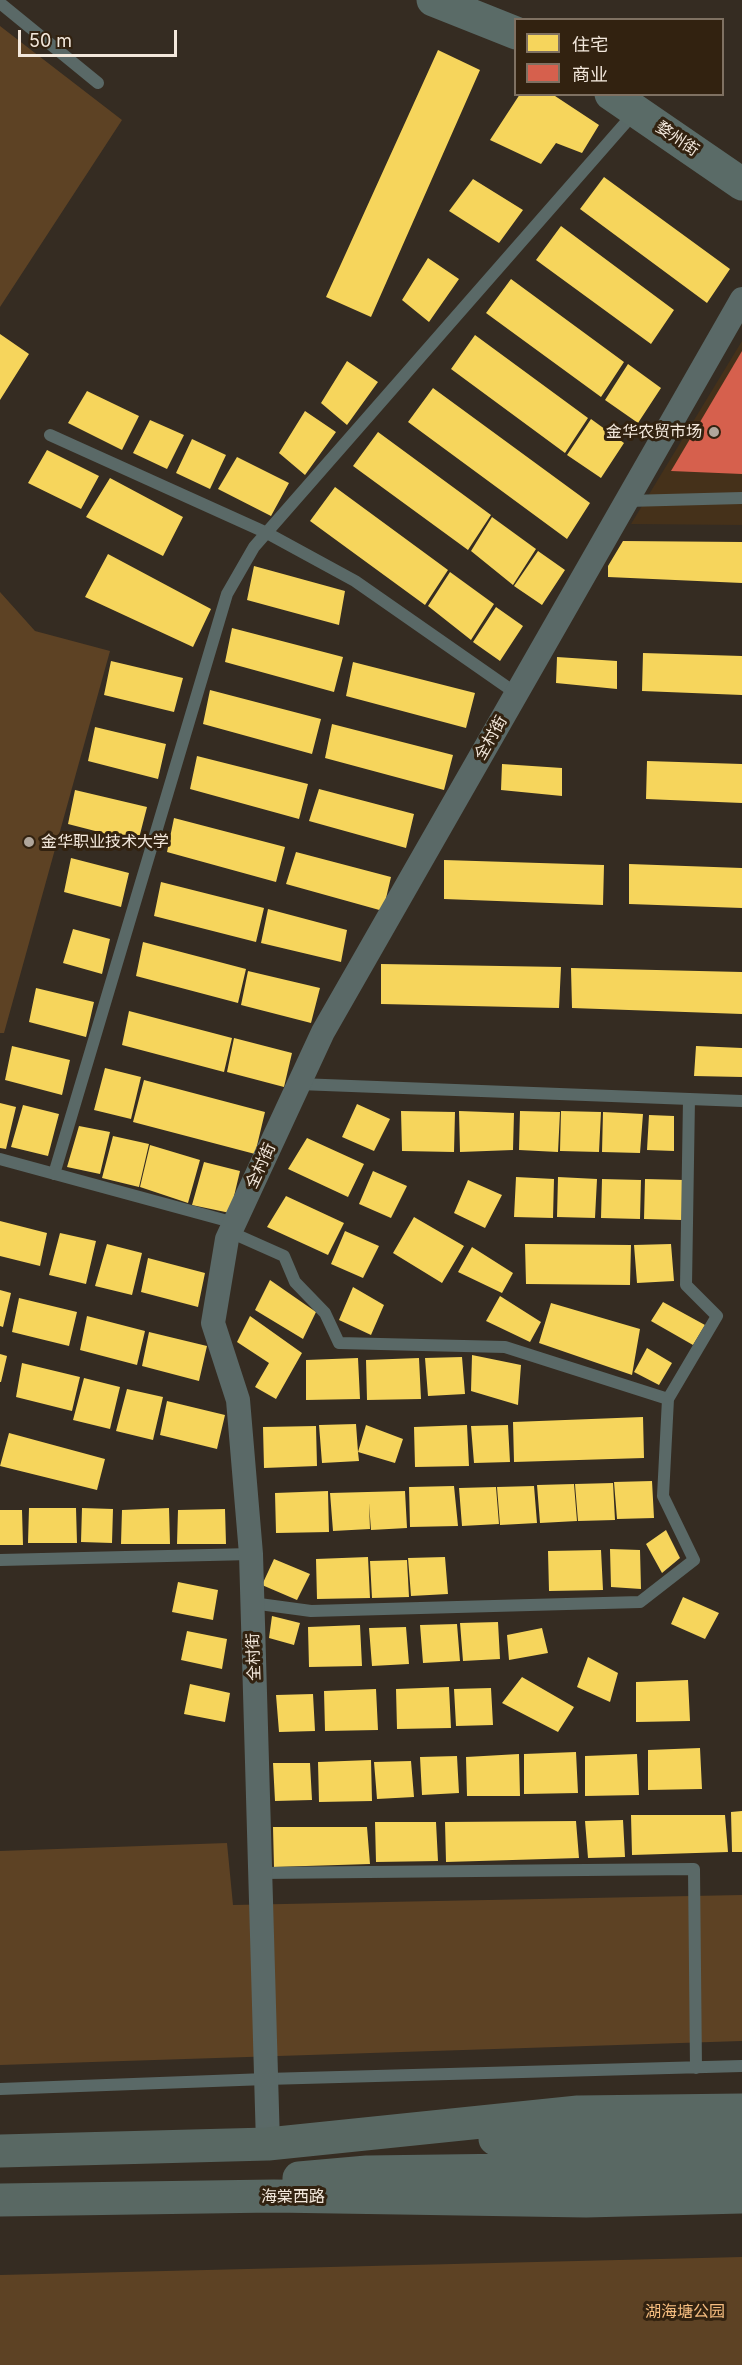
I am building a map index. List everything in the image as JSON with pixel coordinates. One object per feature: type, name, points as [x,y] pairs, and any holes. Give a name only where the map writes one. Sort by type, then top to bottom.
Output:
[{"type":"main road","points":[[433,0],[514,32]]},
{"type":"main road","points":[[490,0],[527,18]]},
{"type":"main road","name":"婺州街","points":[[632,100],[742,160]]},
{"type":"main road","name":"婺州街","points":[[632,100],[742,184]]},
{"type":"main road","points":[[0,2151],[268,2144],[578,2112],[742,2110]]},
{"type":"main road","points":[[329,2138],[742,2140]]},
{"type":"main road","points":[[91,2199],[367,2172],[742,2167]]},
{"type":"main road","name":"海棠西路","points":[[0,2200],[274,2196],[586,2201],[742,2197]]},
{"type":"street","name":"全村街","points":[[268,2144],[251,1554],[238,1400],[213,1323],[232,1227],[323,1032],[742,299]]},
{"type":"lane","points":[[0,3],[98,83]]},
{"type":"lane","points":[[54,1174],[227,594],[254,547],[632,100]]},
{"type":"lane","points":[[50,435],[267,533],[356,581],[517,694]]},
{"type":"lane","points":[[627,501],[742,498]]},
{"type":"lane","points":[[299,1084],[742,1101]]},
{"type":"lane","points":[[252,1604],[311,1611],[640,1602],[694,1560],[663,1496],[668,1399],[717,1316],[686,1285],[689,1099]]},
{"type":"lane","points":[[0,1159],[232,1227],[284,1256],[295,1282],[325,1313],[339,1343],[505,1347],[668,1399]]},
{"type":"lane","points":[[0,1560],[251,1554]]},
{"type":"lane","points":[[260,1873],[694,1869],[696,2068]]},
{"type":"lane","points":[[0,2089],[742,2066]]},
{"type":"shaded area","name":"金华农贸市场","points":[[742,341],[742,525],[631,524]]},
{"type":"green space","points":[[0,26],[122,120],[0,307]]},
{"type":"green space","name":"金华职业技术大学","points":[[0,592],[35,631],[110,651],[4,1033],[0,1033]]},
{"type":"green space","points":[[227,1843],[233,1905],[742,1895],[742,2041],[0,2065],[0,1851]]},
{"type":"green space","name":"湖海塘公园","points":[[742,2257],[742,2365],[0,2365],[0,2275]]},
{"type":"building: 住宅","points":[[438,50],[480,70],[371,317],[326,297]]},
{"type":"building: 住宅","points":[[519,96],[555,96],[599,125],[582,153],[556,143],[541,164],[490,140]]},
{"type":"building: 住宅","points":[[604,177],[730,269],[707,303],[580,209]]},
{"type":"building: 住宅","points":[[473,179],[523,210],[499,243],[449,211]]},
{"type":"building: 住宅","points":[[561,226],[674,310],[651,344],[536,260]]},
{"type":"building: 住宅","points":[[428,258],[459,279],[429,322],[402,300]]},
{"type":"building: 住宅","points":[[511,279],[624,362],[601,397],[486,313]]},
{"type":"building: 住宅","points":[[0,334],[29,354],[0,400]]},
{"type":"building: 住宅","points":[[475,335],[588,418],[565,453],[451,369]]},
{"type":"building: 住宅","points":[[347,361],[378,382],[347,425],[321,403]]},
{"type":"building: 住宅","points":[[628,364],[661,388],[638,423],[605,400]]},
{"type":"building: 住宅","points":[[433,388],[590,503],[567,539],[408,422]]},
{"type":"building: 住宅","points":[[87,391],[139,416],[122,450],[68,423]]},
{"type":"building: 住宅","points":[[305,411],[336,432],[305,475],[279,453]]},
{"type":"building: 住宅","points":[[591,419],[624,443],[601,478],[567,455]]},
{"type":"building: 住宅","points":[[150,420],[184,435],[167,469],[133,453]]},
{"type":"building: 住宅","points":[[378,432],[491,515],[468,550],[353,466]]},
{"type":"building: 住宅","points":[[192,439],[226,455],[210,489],[176,473]]},
{"type":"building: 住宅","points":[[47,450],[99,476],[81,509],[28,483]]},
{"type":"building: 住宅","points":[[237,457],[289,483],[271,516],[218,489]]},
{"type":"building: 住宅","points":[[110,478],[183,517],[163,556],[86,517]]},
{"type":"building: 住宅","points":[[335,487],[448,570],[425,605],[310,521]]},
{"type":"building: 住宅","points":[[492,517],[536,549],[513,585],[471,551]]},
{"type":"building: 住宅","points":[[623,541],[742,542],[742,583],[608,577],[608,566]]},
{"type":"building: 住宅","points":[[538,551],[565,570],[542,605],[514,586]]},
{"type":"building: 住宅","points":[[108,554],[211,609],[193,647],[85,597]]},
{"type":"building: 住宅","points":[[254,566],[345,591],[339,625],[247,600]]},
{"type":"building: 住宅","points":[[450,572],[494,604],[471,640],[428,606]]},
{"type":"building: 住宅","points":[[496,607],[523,626],[500,661],[473,642]]},
{"type":"building: 住宅","points":[[232,628],[343,657],[334,692],[225,662]]},
{"type":"building: 住宅","points":[[643,653],[742,656],[742,695],[642,691]]},
{"type":"building: 住宅","points":[[557,657],[617,661],[617,689],[556,683]]},
{"type":"building: 住宅","points":[[111,661],[183,678],[174,712],[104,695]]},
{"type":"building: 住宅","points":[[353,662],[475,693],[466,728],[346,696]]},
{"type":"building: 住宅","points":[[210,690],[321,719],[312,754],[203,724]]},
{"type":"building: 住宅","points":[[332,724],[453,755],[444,790],[325,758]]},
{"type":"building: 住宅","points":[[95,727],[166,744],[158,779],[88,761]]},
{"type":"building: 住宅","points":[[197,756],[308,784],[299,819],[190,789]]},
{"type":"building: 住宅","points":[[647,761],[742,764],[742,803],[646,799]]},
{"type":"building: 住宅","points":[[502,764],[562,768],[562,796],[501,790]]},
{"type":"building: 住宅","points":[[319,789],[414,814],[406,848],[309,821]]},
{"type":"building: 住宅","points":[[75,790],[147,807],[138,842],[68,824]]},
{"type":"building: 住宅","points":[[174,818],[285,847],[276,882],[167,852]]},
{"type":"building: 住宅","points":[[296,852],[391,877],[383,911],[286,884]]},
{"type":"building: 住宅","points":[[71,858],[129,873],[121,907],[64,892]]},
{"type":"building: 住宅","points":[[444,860],[604,865],[603,905],[444,899]]},
{"type":"building: 住宅","points":[[629,864],[742,868],[742,908],[629,904]]},
{"type":"building: 住宅","points":[[161,882],[264,908],[256,942],[154,916]]},
{"type":"building: 住宅","points":[[268,909],[347,930],[341,962],[261,943]]},
{"type":"building: 住宅","points":[[73,929],[110,939],[102,974],[63,963]]},
{"type":"building: 住宅","points":[[143,942],[246,969],[238,1003],[136,976]]},
{"type":"building: 住宅","points":[[381,964],[561,967],[559,1008],[381,1004]]},
{"type":"building: 住宅","points":[[571,968],[742,972],[742,1014],[572,1008]]},
{"type":"building: 住宅","points":[[248,971],[320,988],[311,1023],[241,1005]]},
{"type":"building: 住宅","points":[[36,988],[94,1002],[86,1037],[29,1022]]},
{"type":"building: 住宅","points":[[129,1011],[232,1038],[224,1072],[122,1045]]},
{"type":"building: 住宅","points":[[234,1038],[292,1053],[284,1087],[227,1072]]},
{"type":"building: 住宅","points":[[12,1046],[70,1060],[62,1095],[5,1080]]},
{"type":"building: 住宅","points":[[696,1046],[742,1048],[742,1077],[694,1076]]},
{"type":"building: 住宅","points":[[105,1068],[141,1077],[131,1119],[94,1110]]},
{"type":"building: 住宅","points":[[144,1080],[265,1112],[255,1154],[133,1122]]},
{"type":"building: 住宅","points":[[0,1103],[16,1107],[6,1149],[0,1148]]},
{"type":"building: 住宅","points":[[357,1104],[390,1119],[374,1151],[342,1137]]},
{"type":"building: 住宅","points":[[23,1105],[59,1114],[48,1156],[11,1147]]},
{"type":"building: 住宅","points":[[401,1111],[455,1112],[454,1152],[402,1151]]},
{"type":"building: 住宅","points":[[459,1111],[514,1113],[513,1150],[460,1152]]},
{"type":"building: 住宅","points":[[520,1111],[560,1112],[558,1152],[519,1150]]},
{"type":"building: 住宅","points":[[561,1111],[601,1112],[599,1152],[560,1151]]},
{"type":"building: 住宅","points":[[603,1112],[643,1114],[640,1153],[602,1152]]},
{"type":"building: 住宅","points":[[649,1115],[674,1116],[674,1151],[647,1150]]},
{"type":"building: 住宅","points":[[79,1126],[110,1132],[100,1174],[67,1167]]},
{"type":"building: 住宅","points":[[113,1136],[149,1144],[139,1187],[102,1178]]},
{"type":"building: 住宅","points":[[307,1138],[364,1164],[348,1197],[288,1169]]},
{"type":"building: 住宅","points":[[150,1145],[200,1160],[188,1203],[140,1187]]},
{"type":"building: 住宅","points":[[204,1162],[240,1171],[230,1213],[192,1205]]},
{"type":"building: 住宅","points":[[373,1171],[407,1186],[391,1218],[359,1204]]},
{"type":"building: 住宅","points":[[516,1177],[554,1179],[553,1218],[514,1217]]},
{"type":"building: 住宅","points":[[558,1177],[597,1179],[595,1218],[557,1217]]},
{"type":"building: 住宅","points":[[602,1179],[641,1180],[640,1219],[601,1218]]},
{"type":"building: 住宅","points":[[645,1179],[684,1180],[682,1220],[644,1219]]},
{"type":"building: 住宅","points":[[468,1180],[502,1195],[485,1228],[454,1213]]},
{"type":"building: 住宅","points":[[286,1196],[344,1223],[328,1255],[267,1227]]},
{"type":"building: 住宅","points":[[414,1217],[464,1246],[442,1283],[393,1253]]},
{"type":"building: 住宅","points":[[0,1221],[47,1233],[40,1266],[0,1256]]},
{"type":"building: 住宅","points":[[345,1231],[379,1246],[363,1278],[331,1264]]},
{"type":"building: 住宅","points":[[60,1233],[96,1241],[86,1284],[49,1275]]},
{"type":"building: 住宅","points":[[107,1244],[142,1253],[132,1295],[95,1286]]},
{"type":"building: 住宅","points":[[525,1244],[631,1245],[630,1285],[526,1284]]},
{"type":"building: 住宅","points":[[671,1244],[674,1281],[637,1283],[634,1245]]},
{"type":"building: 住宅","points":[[472,1247],[513,1273],[502,1293],[458,1272]]},
{"type":"building: 住宅","points":[[148,1258],[205,1273],[198,1307],[141,1292]]},
{"type":"building: 住宅","points":[[270,1280],[316,1312],[303,1339],[255,1310]]},
{"type":"building: 住宅","points":[[353,1287],[384,1305],[371,1335],[339,1320]]},
{"type":"building: 住宅","points":[[0,1290],[11,1293],[3,1327],[0,1326]]},
{"type":"building: 住宅","points":[[500,1296],[541,1322],[530,1342],[486,1321]]},
{"type":"building: 住宅","points":[[19,1298],[77,1312],[69,1346],[12,1332]]},
{"type":"building: 住宅","points":[[663,1302],[705,1325],[693,1345],[651,1321]]},
{"type":"building: 住宅","points":[[551,1303],[640,1329],[632,1375],[539,1343]]},
{"type":"building: 住宅","points":[[87,1316],[145,1331],[137,1365],[80,1350]]},
{"type":"building: 住宅","points":[[250,1316],[302,1353],[276,1399],[255,1387],[269,1363],[237,1342]]},
{"type":"building: 住宅","points":[[149,1332],[207,1346],[199,1381],[142,1366]]},
{"type":"building: 住宅","points":[[647,1348],[672,1363],[659,1385],[634,1372]]},
{"type":"building: 住宅","points":[[0,1354],[7,1356],[1,1382],[0,1382]]},
{"type":"building: 住宅","points":[[472,1355],[521,1365],[518,1405],[471,1391]]},
{"type":"building: 住宅","points":[[462,1357],[465,1394],[428,1396],[425,1358]]},
{"type":"building: 住宅","points":[[358,1358],[360,1399],[306,1400],[306,1360]]},
{"type":"building: 住宅","points":[[419,1358],[421,1399],[367,1400],[366,1360]]},
{"type":"building: 住宅","points":[[22,1363],[80,1377],[72,1411],[16,1397]]},
{"type":"building: 住宅","points":[[84,1378],[120,1387],[110,1429],[73,1420]]},
{"type":"building: 住宅","points":[[127,1389],[163,1397],[153,1440],[116,1431]]},
{"type":"building: 住宅","points":[[167,1401],[225,1415],[217,1449],[160,1435]]},
{"type":"building: 住宅","points":[[643,1417],[644,1458],[514,1462],[513,1422]]},
{"type":"building: 住宅","points":[[356,1424],[359,1461],[322,1463],[319,1425]]},
{"type":"building: 住宅","points":[[366,1425],[403,1439],[395,1463],[358,1452]]},
{"type":"building: 住宅","points":[[467,1425],[469,1466],[415,1467],[414,1427]]},
{"type":"building: 住宅","points":[[508,1425],[510,1462],[474,1463],[471,1426]]},
{"type":"building: 住宅","points":[[316,1426],[317,1466],[264,1468],[263,1427]]},
{"type":"building: 住宅","points":[[9,1433],[105,1459],[97,1490],[0,1466]]},
{"type":"building: 住宅","points":[[652,1481],[654,1518],[617,1519],[614,1482]]},
{"type":"building: 住宅","points":[[613,1483],[615,1520],[578,1521],[575,1484]]},
{"type":"building: 住宅","points":[[574,1484],[577,1521],[540,1523],[537,1485]]},
{"type":"building: 住宅","points":[[454,1486],[458,1526],[410,1527],[409,1487]]},
{"type":"building: 住宅","points":[[534,1486],[537,1523],[500,1525],[497,1487]]},
{"type":"building: 住宅","points":[[496,1487],[499,1524],[462,1526],[459,1488]]},
{"type":"building: 住宅","points":[[328,1491],[329,1532],[276,1533],[275,1493]]},
{"type":"building: 住宅","points":[[405,1491],[407,1528],[371,1530],[369,1503],[370,1529],[333,1531],[330,1493]]},
{"type":"building: 住宅","points":[[29,1508],[76,1508],[77,1543],[28,1543]]},
{"type":"building: 住宅","points":[[82,1508],[113,1509],[112,1543],[81,1542]]},
{"type":"building: 住宅","points":[[169,1508],[170,1544],[121,1544],[122,1510]]},
{"type":"building: 住宅","points":[[225,1509],[226,1544],[177,1544],[178,1510]]},
{"type":"building: 住宅","points":[[0,1510],[22,1510],[23,1545],[0,1545]]},
{"type":"building: 住宅","points":[[666,1530],[680,1558],[662,1573],[646,1544]]},
{"type":"building: 住宅","points":[[610,1549],[640,1550],[641,1589],[611,1587]]},
{"type":"building: 住宅","points":[[601,1550],[603,1590],[549,1591],[548,1551]]},
{"type":"building: 住宅","points":[[368,1557],[370,1598],[317,1599],[316,1559]]},
{"type":"building: 住宅","points":[[445,1557],[448,1594],[411,1596],[408,1558]]},
{"type":"building: 住宅","points":[[274,1559],[310,1574],[297,1600],[262,1585]]},
{"type":"building: 住宅","points":[[407,1560],[409,1597],[372,1598],[370,1561]]},
{"type":"building: 住宅","points":[[178,1582],[218,1590],[213,1620],[172,1612]]},
{"type":"building: 住宅","points":[[683,1597],[719,1613],[705,1639],[671,1624]]},
{"type":"building: 住宅","points":[[272,1616],[300,1623],[294,1645],[269,1638]]},
{"type":"building: 住宅","points":[[498,1622],[500,1659],[463,1661],[460,1623]]},
{"type":"building: 住宅","points":[[457,1624],[460,1661],[423,1663],[420,1625]]},
{"type":"building: 住宅","points":[[360,1625],[362,1666],[309,1667],[308,1627]]},
{"type":"building: 住宅","points":[[406,1627],[409,1664],[372,1666],[369,1628]]},
{"type":"building: 住宅","points":[[542,1628],[548,1653],[509,1660],[507,1635]]},
{"type":"building: 住宅","points":[[187,1631],[227,1639],[222,1669],[181,1660]]},
{"type":"building: 住宅","points":[[588,1657],[618,1673],[610,1702],[577,1687]]},
{"type":"building: 住宅","points":[[522,1677],[574,1707],[558,1732],[502,1703]]},
{"type":"building: 住宅","points":[[688,1680],[690,1721],[636,1722],[636,1682]]},
{"type":"building: 住宅","points":[[190,1684],[230,1693],[225,1722],[184,1714]]},
{"type":"building: 住宅","points":[[449,1687],[451,1728],[397,1729],[396,1689]]},
{"type":"building: 住宅","points":[[491,1688],[493,1725],[456,1726],[454,1689]]},
{"type":"building: 住宅","points":[[376,1689],[378,1730],[325,1731],[324,1691]]},
{"type":"building: 住宅","points":[[313,1694],[315,1731],[279,1732],[276,1695]]},
{"type":"building: 住宅","points":[[700,1748],[702,1789],[648,1790],[648,1750]]},
{"type":"building: 住宅","points":[[576,1752],[578,1793],[524,1794],[524,1754]]},
{"type":"building: 住宅","points":[[519,1754],[520,1796],[467,1796],[466,1757]]},
{"type":"building: 住宅","points":[[637,1754],[639,1795],[585,1796],[585,1756]]},
{"type":"building: 住宅","points":[[457,1756],[459,1793],[422,1795],[420,1757]]},
{"type":"building: 住宅","points":[[371,1760],[372,1801],[319,1802],[318,1762]]},
{"type":"building: 住宅","points":[[411,1761],[414,1797],[377,1799],[374,1762]]},
{"type":"building: 住宅","points":[[273,1763],[310,1763],[312,1800],[275,1801]]},
{"type":"building: 住宅","points":[[742,1811],[742,1852],[732,1852],[731,1812]]},
{"type":"building: 住宅","points":[[631,1815],[725,1815],[728,1852],[632,1855]]},
{"type":"building: 住宅","points":[[623,1820],[625,1857],[588,1858],[585,1821]]},
{"type":"building: 住宅","points":[[576,1821],[579,1858],[446,1862],[445,1822]]},
{"type":"building: 住宅","points":[[375,1822],[436,1822],[438,1861],[376,1862]]},
{"type":"building: 住宅","points":[[273,1827],[367,1827],[370,1864],[274,1867]]},
{"type":"building: 商业","points":[[742,351],[742,474],[671,471]]},
{"type":"place","name":"金华农贸市场","points":[[714,432]]},
{"type":"place","name":"金华职业技术大学","points":[[29,842]]}]
